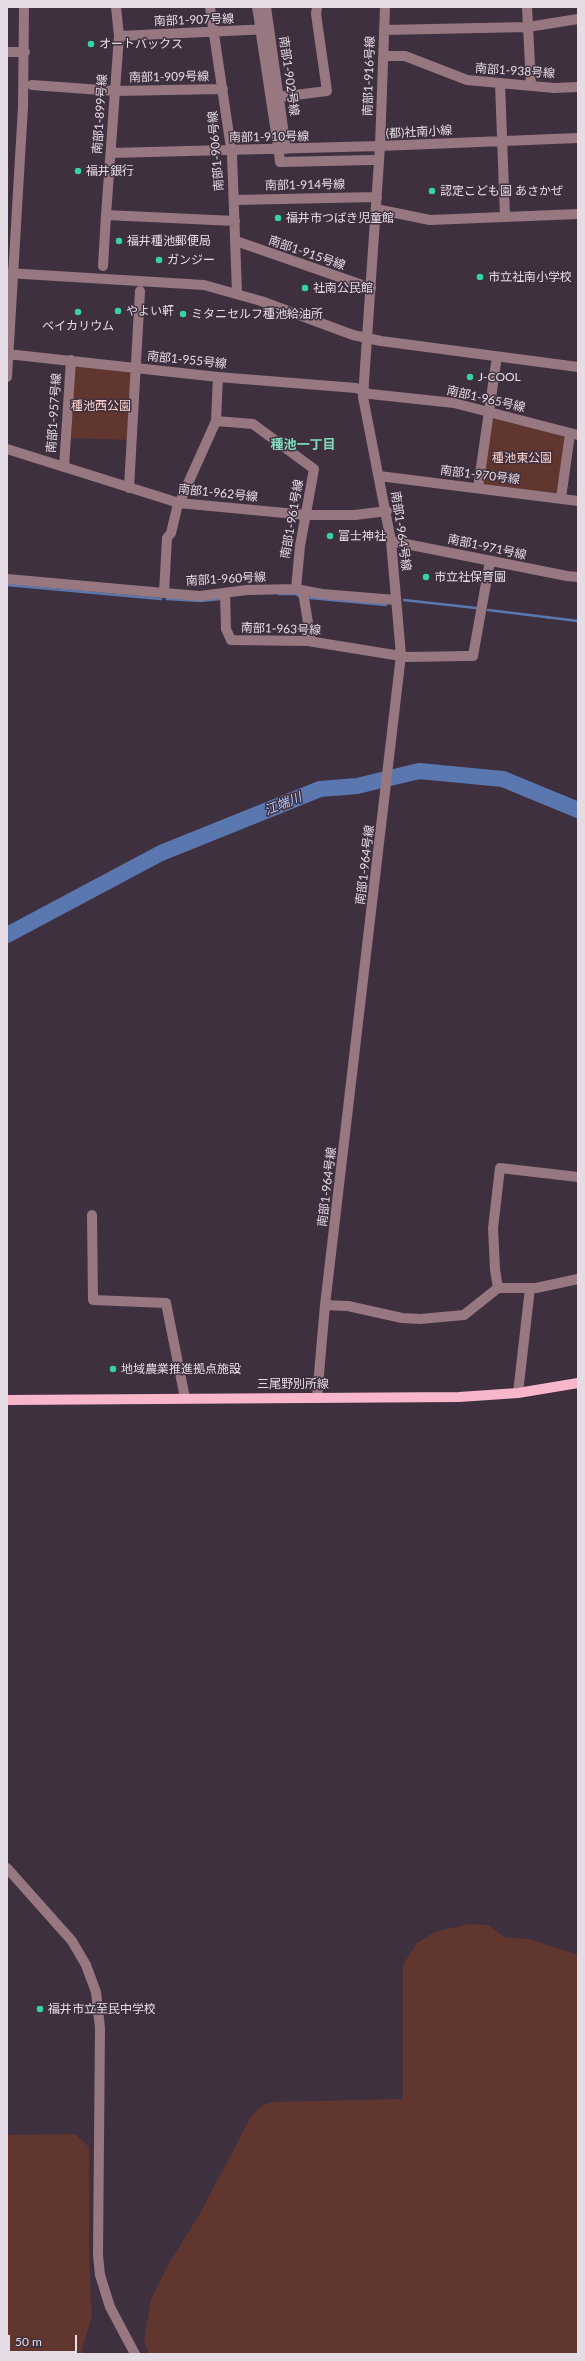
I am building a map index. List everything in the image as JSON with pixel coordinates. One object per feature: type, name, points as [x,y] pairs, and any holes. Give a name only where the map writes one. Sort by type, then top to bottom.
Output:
[{"type":"main road","name":"三尾野別所線","points":[[7,1400],[459,1397],[518,1393],[578,1383]]},
{"type":"street","points":[[7,378],[10,273],[24,52],[24,7]]},
{"type":"street","name":"南部1-899号線","points":[[103,266],[119,36],[116,7]]},
{"type":"street","name":"南部1-906号線","points":[[210,7],[215,32],[231,150],[237,293]]},
{"type":"street","points":[[257,7],[263,29],[281,149],[280,162],[372,160]]},
{"type":"street","name":"南部1-902号線","points":[[266,7],[263,29],[280,97],[281,149]]},
{"type":"street","points":[[280,97],[327,91],[316,14],[317,7]]},
{"type":"street","name":"南部1-916号線","points":[[380,146],[385,7]]},
{"type":"street","points":[[527,7],[531,85]]},
{"type":"street","points":[[384,30],[528,27],[578,19]]},
{"type":"street","name":"南部1-907号線","points":[[119,36],[263,29]]},
{"type":"street","points":[[7,52],[24,52]]},
{"type":"street","name":"南部1-938号線","points":[[384,56],[405,56],[467,80],[578,87]]},
{"type":"street","points":[[500,83],[505,217]]},
{"type":"street","name":"南部1-909号線","points":[[32,85],[115,91],[223,89]]},
{"type":"street","name":"(都)社南小線","points":[[367,338],[380,146],[578,138]]},
{"type":"street","name":"南部1-910号線","points":[[111,153],[380,146]]},
{"type":"street","name":"南部1-914号線","points":[[234,200],[377,197]]},
{"type":"street","points":[[376,209],[430,220],[578,214]]},
{"type":"street","points":[[106,215],[234,220]]},
{"type":"street","name":"南部1-915号線","points":[[236,241],[371,288]]},
{"type":"street","points":[[10,273],[204,285],[237,293],[322,325],[367,338],[578,367]]},
{"type":"street","points":[[129,488],[140,291]]},
{"type":"street","name":"南部1-964号線","points":[[317,1397],[325,1305],[384,818],[401,655],[387,511],[379,476],[364,391],[367,338]]},
{"type":"street","name":"南部1-955号線","points":[[8,354],[218,377],[356,388],[364,391]]},
{"type":"street","name":"南部1-957号線","points":[[64,467],[71,360]]},
{"type":"street","points":[[478,488],[496,363]]},
{"type":"street","points":[[164,593],[167,538],[171,533],[179,503],[216,420],[218,377]]},
{"type":"street","name":"南部1-965号線","points":[[364,391],[370,394],[454,403],[574,435]]},
{"type":"street","name":"南部1-961号線","points":[[216,420],[253,424],[314,469],[296,572],[310,641]]},
{"type":"street","points":[[561,498],[574,435]]},
{"type":"street","name":"南部1-962号線","points":[[7,449],[179,503],[306,515],[355,515],[387,511]]},
{"type":"street","name":"南部1-970号線","points":[[379,476],[578,501]]},
{"type":"street","name":"南部1-971号線","points":[[391,540],[490,561],[578,577]]},
{"type":"street","name":"南部1-963号線","points":[[225,593],[226,630],[231,640],[310,641],[407,657],[473,656],[490,561]]},
{"type":"street","name":"南部1-960号線","points":[[7,579],[200,596],[247,590],[300,591],[396,600]]},
{"type":"street","points":[[498,1288],[495,1269],[493,1228],[500,1168],[578,1177]]},
{"type":"street","points":[[92,1215],[93,1300],[166,1303],[185,1398]]},
{"type":"street","points":[[325,1305],[348,1306],[402,1318],[420,1319],[464,1315],[498,1288],[530,1288],[578,1279]]},
{"type":"street","points":[[518,1393],[530,1288]]},
{"type":"street","points":[[7,1868],[72,1941],[86,1965],[96,1992],[100,2028],[98,2255],[100,2276],[110,2307],[135,2354]]},
{"type":"green space","name":"種池西公園","points":[[78,365],[128,370],[131,374],[127,440],[71,438],[75,368]]},
{"type":"green space","name":"種池東公園","points":[[496,418],[563,435],[565,441],[558,490],[554,493],[487,485],[483,482],[492,421]]},
{"type":"green space","points":[[469,1924],[489,1925],[504,1937],[529,1939],[578,1955],[578,2354],[149,2354],[144,2342],[151,2299],[168,2265],[198,2217],[252,2115],[263,2105],[273,2102],[403,2099],[403,1965],[417,1943],[435,1932]]},
{"type":"green space","points":[[75,2134],[89,2147],[89,2261],[92,2315],[82,2351],[84,2354],[7,2354],[7,2135]]},
{"type":"waterway","points":[[7,585],[161,599]]},
{"type":"waterway","points":[[279,594],[296,594],[300,597]]},
{"type":"waterway","points":[[310,598],[386,605]]},
{"type":"waterway","points":[[167,599],[200,601],[220,599]]},
{"type":"waterway","points":[[404,600],[476,608]]},
{"type":"waterway","points":[[488,610],[578,621]]},
{"type":"waterway","name":"江端川","points":[[7,935],[161,853],[320,789],[357,786],[419,771],[503,779],[578,810]]},
{"type":"place","name":"オートバックス","points":[[91,44]]},
{"type":"place","name":"福井銀行","points":[[78,171]]},
{"type":"place","name":"認定こども園 あさかぜ","points":[[432,191]]},
{"type":"place","name":"福井市つばき児童館","points":[[278,218]]},
{"type":"place","name":"福井種池郵便局","points":[[119,241]]},
{"type":"place","name":"ガンジー","points":[[159,260]]},
{"type":"place","name":"市立社南小学校","points":[[480,277]]},
{"type":"place","name":"社南公民館","points":[[305,288]]},
{"type":"place","name":"やよい軒","points":[[118,311]]},
{"type":"place","name":"ベイカリウム","points":[[78,312]]},
{"type":"place","name":"ミタニセルフ種池給油所","points":[[183,314]]},
{"type":"place","name":"J-COOL","points":[[470,377]]},
{"type":"place","name":"富士神社","points":[[330,536]]},
{"type":"place","name":"市立社保育園","points":[[426,577]]},
{"type":"place","name":"地域農業推進拠点施設","points":[[113,1369]]},
{"type":"place","name":"福井市立至民中学校","points":[[40,2009]]},
{"type":"district","name":"種池一丁目","points":[[303,445]]}]
